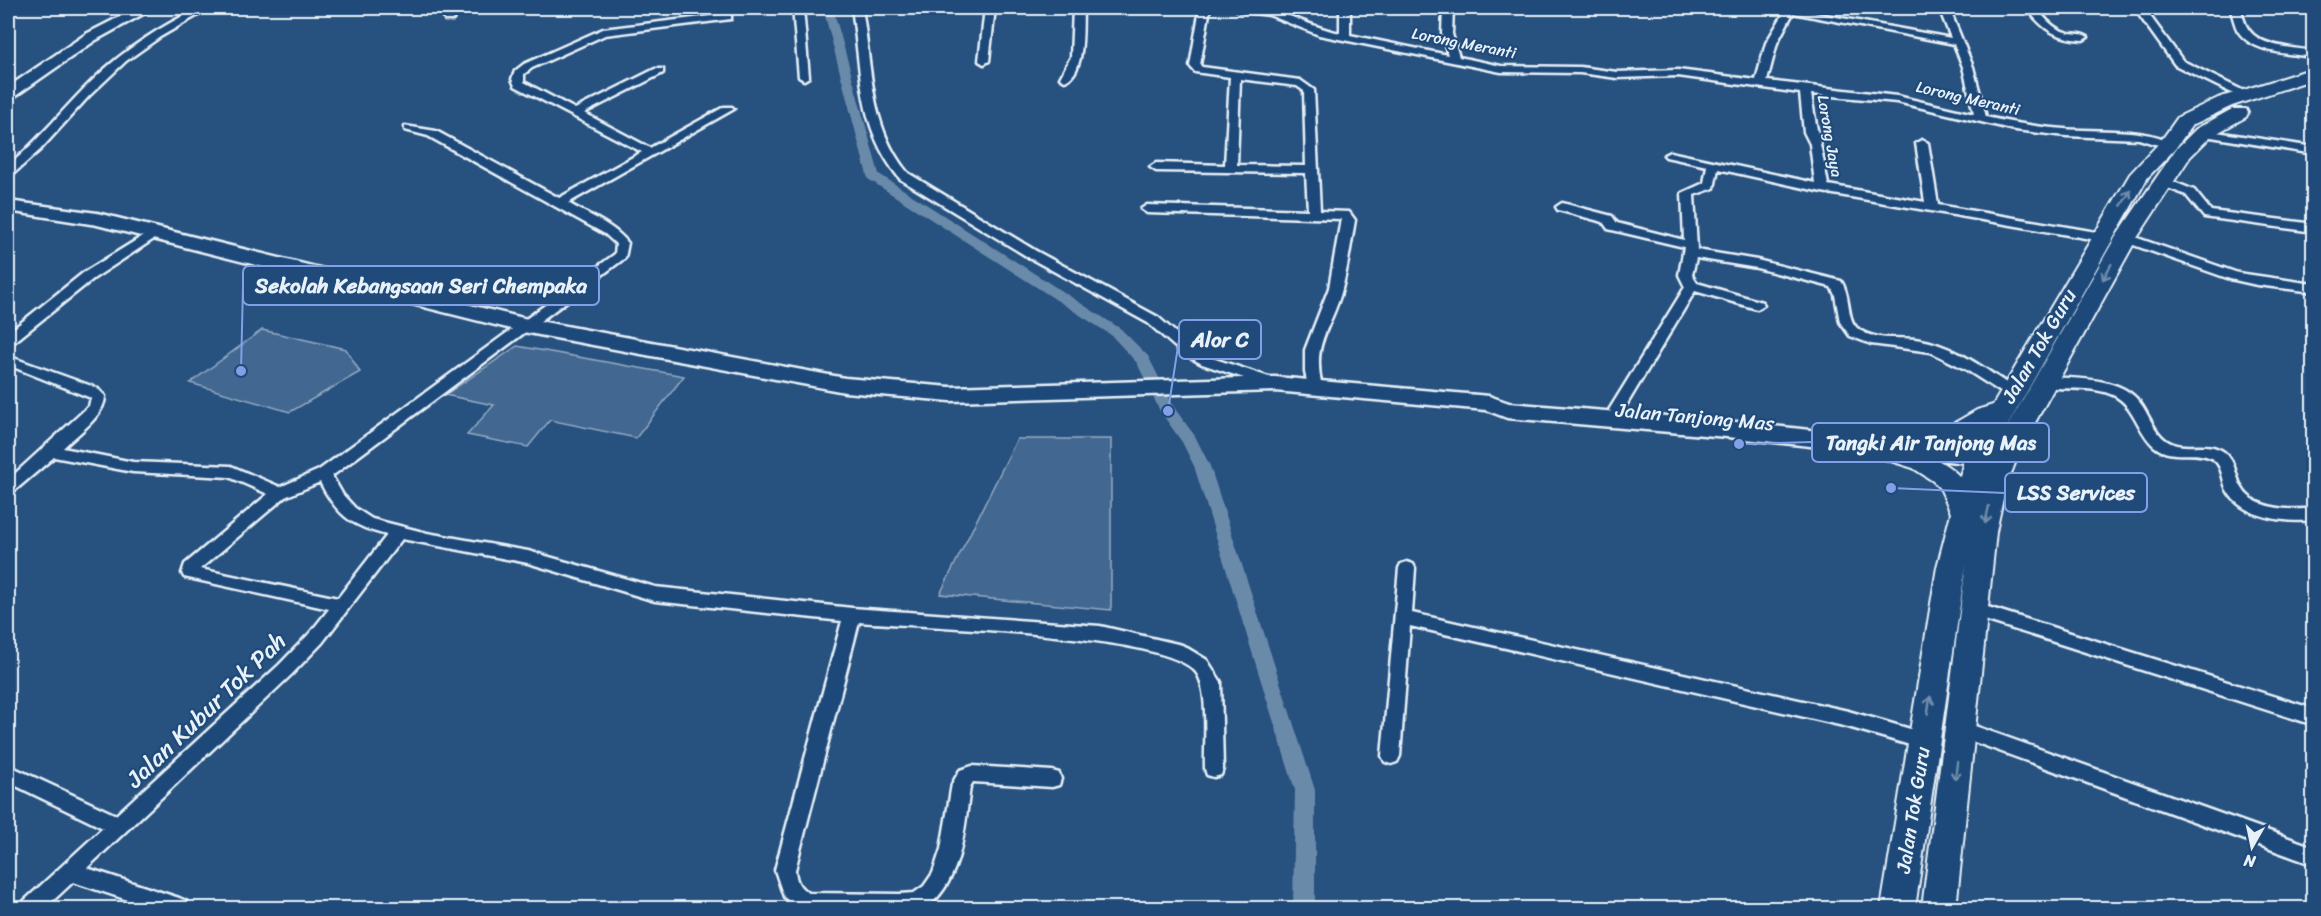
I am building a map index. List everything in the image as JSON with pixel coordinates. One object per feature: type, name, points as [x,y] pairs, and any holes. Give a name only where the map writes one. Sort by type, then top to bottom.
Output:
[{"type":"main road","points":[[8,94],[91,36],[147,8]]},
{"type":"main road","name":"Jalan Tok Guru","points":[[1940,909],[1983,532],[1992,489],[1993,452],[2006,402],[2140,174],[2168,145],[2185,121],[2225,102],[2313,73]]},
{"type":"main road","name":"Jalan Tok Guru","points":[[1898,909],[1951,567],[1964,513],[1993,452],[2043,382],[2126,238],[2183,153],[2203,133],[2241,112],[2313,89]]},
{"type":"main road","name":"Jalan Tanjong Mas","points":[[8,206],[87,217],[156,232],[458,311],[523,325],[809,379],[880,389],[950,394],[1226,384],[1315,386],[1489,403],[1514,400],[1912,438],[1993,452]]},
{"type":"main road","points":[[1912,438],[1950,435],[1964,430],[2006,402]]},
{"type":"main road","name":"Jalan Tanjong Mas","points":[[1489,403],[1507,410],[1861,443],[1993,452]]},
{"type":"main road","points":[[1861,443],[1907,457],[1940,472],[1950,482],[1964,513]]},
{"type":"street","points":[[8,172],[32,152],[110,69],[145,42],[205,8]]},
{"type":"street","points":[[798,8],[804,77]]},
{"type":"street","points":[[857,8],[873,116],[888,155],[894,166],[904,176],[1032,254],[1153,321],[1187,350],[1207,361],[1275,384]]},
{"type":"street","points":[[984,61],[990,8]]},
{"type":"street","points":[[1065,78],[1076,57],[1078,8]]},
{"type":"street","points":[[1205,8],[1195,66],[1199,70],[1306,86],[1311,100],[1311,170],[1314,213]]},
{"type":"street","name":"Lorong Meranti","points":[[1239,8],[1271,12],[1319,32],[1519,70],[1580,70],[1628,76],[1678,73],[1761,82],[1805,90],[1898,99],[2038,130],[2140,136],[2168,145]]},
{"type":"street","points":[[1344,37],[1345,8]]},
{"type":"street","points":[[1448,8],[1448,34],[1454,59]]},
{"type":"street","points":[[1944,8],[1968,68],[1981,119]]},
{"type":"street","points":[[2032,8],[2053,32],[2083,37]]},
{"type":"street","points":[[2139,8],[2180,63],[2246,96]]},
{"type":"street","points":[[2235,8],[2243,31],[2249,37],[2274,46],[2313,54]]},
{"type":"street","points":[[1761,82],[1768,49],[1792,9],[1958,42]]},
{"type":"street","points":[[650,152],[519,84],[517,79],[519,73],[528,66],[603,32],[727,17]]},
{"type":"street","points":[[575,113],[659,71]]},
{"type":"street","points":[[1231,169],[1235,76]]},
{"type":"street","name":"Lorong Jaya","points":[[1805,90],[1810,132],[1816,144],[1822,188]]},
{"type":"street","points":[[559,203],[728,109]]},
{"type":"street","points":[[341,605],[190,573],[191,568],[280,493],[324,474],[523,325],[621,255],[622,243],[609,231],[432,133],[409,128]]},
{"type":"street","points":[[2203,133],[2313,151]]},
{"type":"street","points":[[1922,143],[1932,207]]},
{"type":"street","points":[[1670,155],[1822,188],[2102,237]]},
{"type":"street","points":[[1713,164],[1710,185],[1688,193],[1691,249],[1684,277],[1692,286],[1757,305]]},
{"type":"street","points":[[1156,167],[1311,170]]},
{"type":"street","points":[[2164,182],[2196,197],[2202,210],[2208,214],[2313,228]]},
{"type":"street","points":[[1562,207],[1608,219],[1612,226],[1691,249],[1836,284],[1840,290],[1848,327],[1854,333],[1870,339],[1925,345],[1964,361],[2006,402]]},
{"type":"street","points":[[1147,209],[1345,215],[1349,220],[1333,297],[1309,355],[1309,369],[1315,386]]},
{"type":"street","points":[[8,340],[88,276],[156,232]]},
{"type":"street","points":[[2126,238],[2235,276],[2313,288]]},
{"type":"street","points":[[1616,410],[1692,286]]},
{"type":"street","points":[[8,360],[92,391],[98,396],[94,409],[51,451],[8,488]]},
{"type":"street","points":[[2043,382],[2103,387],[2120,392],[2132,401],[2154,438],[2167,447],[2179,451],[2211,452],[2219,456],[2224,462],[2236,493],[2247,504],[2287,514],[2313,514]]},
{"type":"street","points":[[51,451],[134,466],[231,472],[280,493]]},
{"type":"street","points":[[324,474],[337,500],[349,512],[367,524],[528,557],[655,594],[852,615],[1100,633],[1182,652],[1201,665],[1212,682],[1214,769]]},
{"type":"street","name":"Jalan Kubur Tok Pah","points":[[31,909],[285,670],[316,638],[398,532]]},
{"type":"street","points":[[1391,756],[1407,568]]},
{"type":"street","points":[[1975,610],[2313,717]]},
{"type":"street","points":[[852,615],[785,870],[786,884],[801,901],[917,905],[935,889],[942,878],[947,865],[961,784],[967,776],[972,774],[1052,779]]},
{"type":"street","points":[[1404,618],[1848,719],[1924,741]]},
{"type":"street","points":[[1960,729],[2313,856]]},
{"type":"street","points":[[8,773],[119,826]]},
{"type":"street","points":[[70,872],[179,909]]},
{"type":"shaded area","points":[[262,330],[346,349],[360,372],[290,412],[190,383]]},
{"type":"shaded area","points":[[517,346],[684,376],[636,438],[550,420],[528,447],[467,435],[494,405],[445,395]]},
{"type":"shaded area","points":[[1017,439],[1111,439],[1111,610],[940,594]]},
{"type":"waterway","points":[[828,8],[873,176],[1116,332],[1143,360],[1168,411],[1189,440],[1202,466],[1305,790],[1304,908]]},
{"type":"place","name":"Sekolah Kebangsaan Seri Chempaka","points":[[241,371]]},
{"type":"place","name":"Alor C","points":[[1168,411]]},
{"type":"place","name":"Tangki Air Tanjong Mas","points":[[1739,444]]},
{"type":"place","name":"LSS Services","points":[[1891,488]]}]
